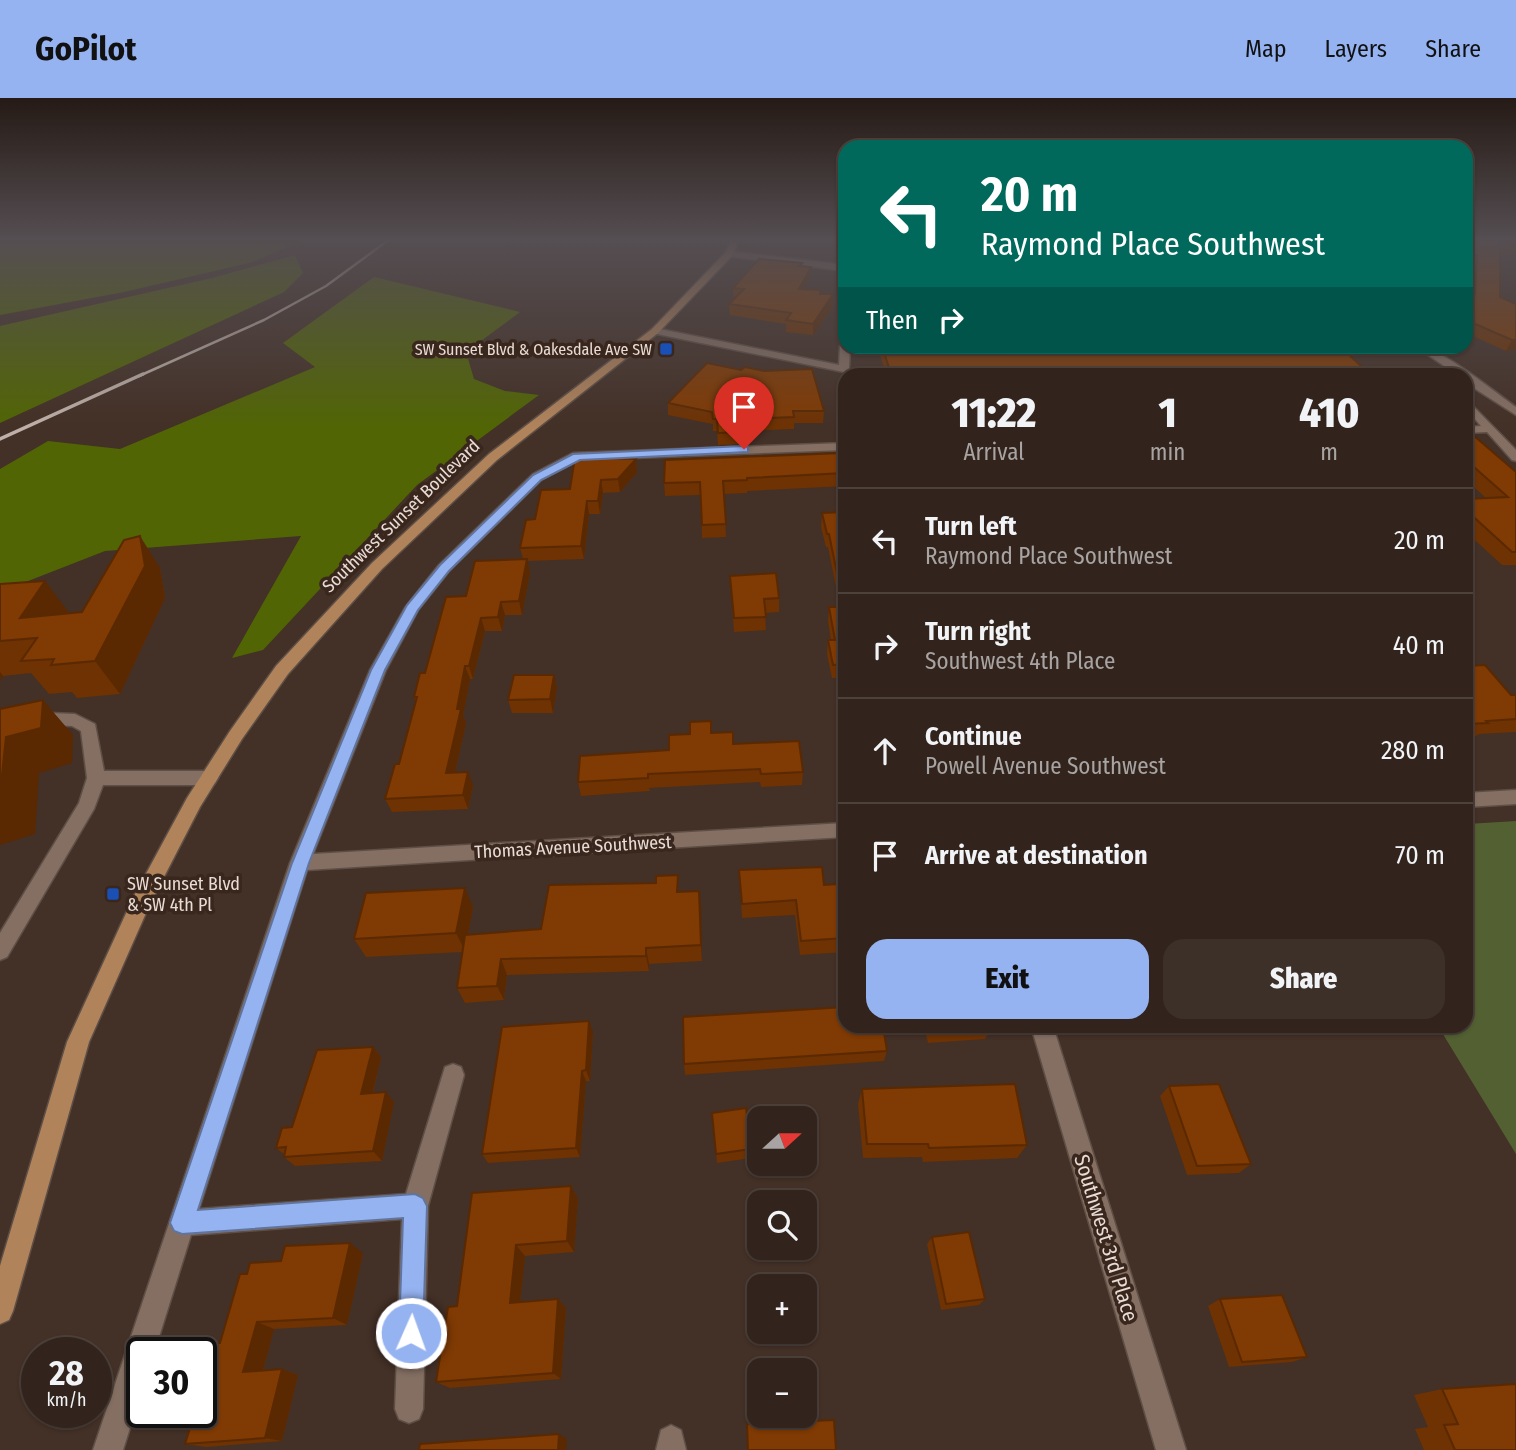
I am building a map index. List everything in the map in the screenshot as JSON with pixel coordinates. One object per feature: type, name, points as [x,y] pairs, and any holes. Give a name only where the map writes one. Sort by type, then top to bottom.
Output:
[{"type":"main road","name":"Southwest Sunset Boulevard","points":[[0,1311],[78,1042],[125,931],[193,803],[282,670],[377,566],[493,457],[655,331],[683,302]]},
{"type":"street","points":[[655,331],[838,370]]},
{"type":"street","points":[[1437,354],[1454,368]]},
{"type":"street","points":[[1473,383],[1516,412]]},
{"type":"street","points":[[1473,410],[1516,457]]},
{"type":"street","points":[[1473,429],[1488,429]]},
{"type":"street","points":[[108,1450],[300,863],[378,670],[412,608],[444,568],[537,477],[577,456],[838,446]]},
{"type":"street","points":[[0,717],[75,720],[89,727],[96,778],[88,804],[0,951]]},
{"type":"street","points":[[96,778],[209,778]]},
{"type":"street","points":[[1473,800],[1516,797]]},
{"type":"street","name":"Thomas Avenue Southwest","points":[[300,863],[838,830]]},
{"type":"street","name":"Southwest 3rd Place","points":[[1044,1033],[1171,1450]]},
{"type":"street","points":[[409,1409],[415,1206],[453,1075]]},
{"type":"street","points":[[182,1223],[415,1206]]},
{"type":"green space","points":[[0,302],[70,302],[0,315]]},
{"type":"green space","points":[[106,302],[262,302],[0,423],[0,326]]},
{"type":"green space","points":[[339,302],[479,302],[520,312],[466,352],[474,379],[505,391],[539,395],[417,485],[263,650],[232,658],[301,536],[105,551],[0,592],[0,469],[48,441],[120,449],[315,367],[283,343]]},
{"type":"green space","points":[[1516,821],[1516,1154],[1442,1033],[1473,1033],[1473,824]]},
{"type":"building","points":[[828,302],[813,324],[786,320],[791,313],[729,304]]},
{"type":"building","points":[[1473,302],[1516,304],[1516,340],[1473,323]]},
{"type":"building","points":[[885,354],[1348,354],[1363,368],[889,368]]},
{"type":"building","points":[[707,363],[741,370],[745,367],[764,371],[812,369],[824,411],[793,411],[794,417],[740,419],[742,432],[718,433],[717,419],[713,419],[712,412],[668,403]]},
{"type":"building","points":[[1473,435],[1516,472],[1516,552],[1512,552],[1473,516],[1473,499],[1508,497],[1473,466]]},
{"type":"building","points":[[838,453],[838,473],[723,481],[726,524],[702,525],[700,482],[664,483],[665,460]]},
{"type":"building","points":[[575,457],[636,459],[618,479],[601,480],[598,501],[587,501],[581,546],[520,548],[526,520],[535,519],[541,490],[570,489]]},
{"type":"building","points":[[838,512],[838,578],[829,534],[822,513]]},
{"type":"building","points":[[140,536],[145,566],[95,661],[51,665],[54,659],[21,661],[37,638],[0,641],[0,584],[45,581],[20,618],[82,612],[124,540]]},
{"type":"building","points":[[527,559],[519,601],[501,602],[498,617],[481,618],[469,666],[465,666],[457,709],[461,709],[446,773],[468,772],[463,795],[385,799],[395,764],[399,764],[417,697],[414,697],[420,673],[425,673],[446,597],[466,596],[475,561]]},
{"type":"building","points":[[776,573],[779,598],[764,599],[766,617],[734,618],[730,576]]},
{"type":"building","points":[[829,607],[838,607],[838,665],[833,665],[828,640],[835,640]]},
{"type":"building","points":[[1485,665],[1511,695],[1516,695],[1516,719],[1473,724],[1473,666]]},
{"type":"building","points":[[514,675],[554,675],[550,699],[508,700]]},
{"type":"building","points":[[43,700],[41,728],[6,737],[0,794],[0,709]]},
{"type":"building","points":[[711,721],[711,733],[733,732],[733,744],[799,741],[803,772],[761,774],[760,769],[648,774],[648,778],[578,782],[580,756],[669,750],[669,735],[690,734],[690,722]]},
{"type":"building","points":[[822,867],[824,885],[838,884],[838,938],[801,941],[796,900],[742,904],[739,870]]},
{"type":"building","points":[[678,875],[677,892],[699,891],[701,945],[646,948],[646,956],[501,959],[497,986],[457,988],[465,935],[541,929],[549,885],[656,883],[656,876]]},
{"type":"building","points":[[465,888],[456,933],[354,939],[366,893]]},
{"type":"building","points":[[838,1007],[838,1033],[884,1033],[887,1051],[684,1064],[683,1017]]},
{"type":"building","points":[[589,1021],[576,1148],[482,1154],[502,1027]]},
{"type":"building","points":[[373,1047],[361,1094],[386,1092],[373,1151],[284,1157],[286,1147],[276,1148],[282,1128],[292,1127],[317,1050]]},
{"type":"building","points":[[1015,1084],[1027,1145],[929,1148],[928,1144],[867,1144],[862,1089]]},
{"type":"building","points":[[1219,1084],[1251,1164],[1197,1166],[1169,1086]]},
{"type":"building","points":[[746,1108],[747,1150],[716,1154],[712,1113]]},
{"type":"building","points":[[571,1186],[567,1241],[516,1245],[510,1303],[558,1299],[553,1373],[436,1382],[448,1307],[457,1306],[472,1193]]},
{"type":"building","points":[[969,1232],[985,1299],[946,1304],[932,1237]]},
{"type":"building","points":[[350,1243],[333,1318],[257,1322],[243,1372],[282,1369],[265,1438],[185,1444],[190,1428],[217,1428],[217,1343],[220,1343],[240,1274],[247,1274],[250,1263],[281,1261],[285,1246]]},
{"type":"building","points":[[1282,1295],[1307,1357],[1242,1362],[1220,1299]]},
{"type":"building","points":[[1516,1384],[1516,1450],[1455,1450],[1444,1425],[1458,1424],[1442,1389]]},
{"type":"building","points":[[834,1420],[836,1450],[748,1450],[747,1428],[817,1428],[817,1421]]},
{"type":"building","points":[[559,1434],[558,1450],[419,1450],[420,1444]]},
{"type":"railway","points":[[139,376],[264,320],[297,302]]},
{"type":"railway","points":[[0,439],[143,374]]},
{"type":"place","name":"SW Sunset Blvd & Oakesdale Ave SW","points":[[666,349]]},
{"type":"place","name":"SW Sunset Blvd & SW 4th Pl","points":[[113,894]]},
{"type":"route","points":[[411,1333],[415,1206],[182,1223],[300,863],[378,670],[412,608],[444,568],[537,477],[577,456],[744,449]]}]
